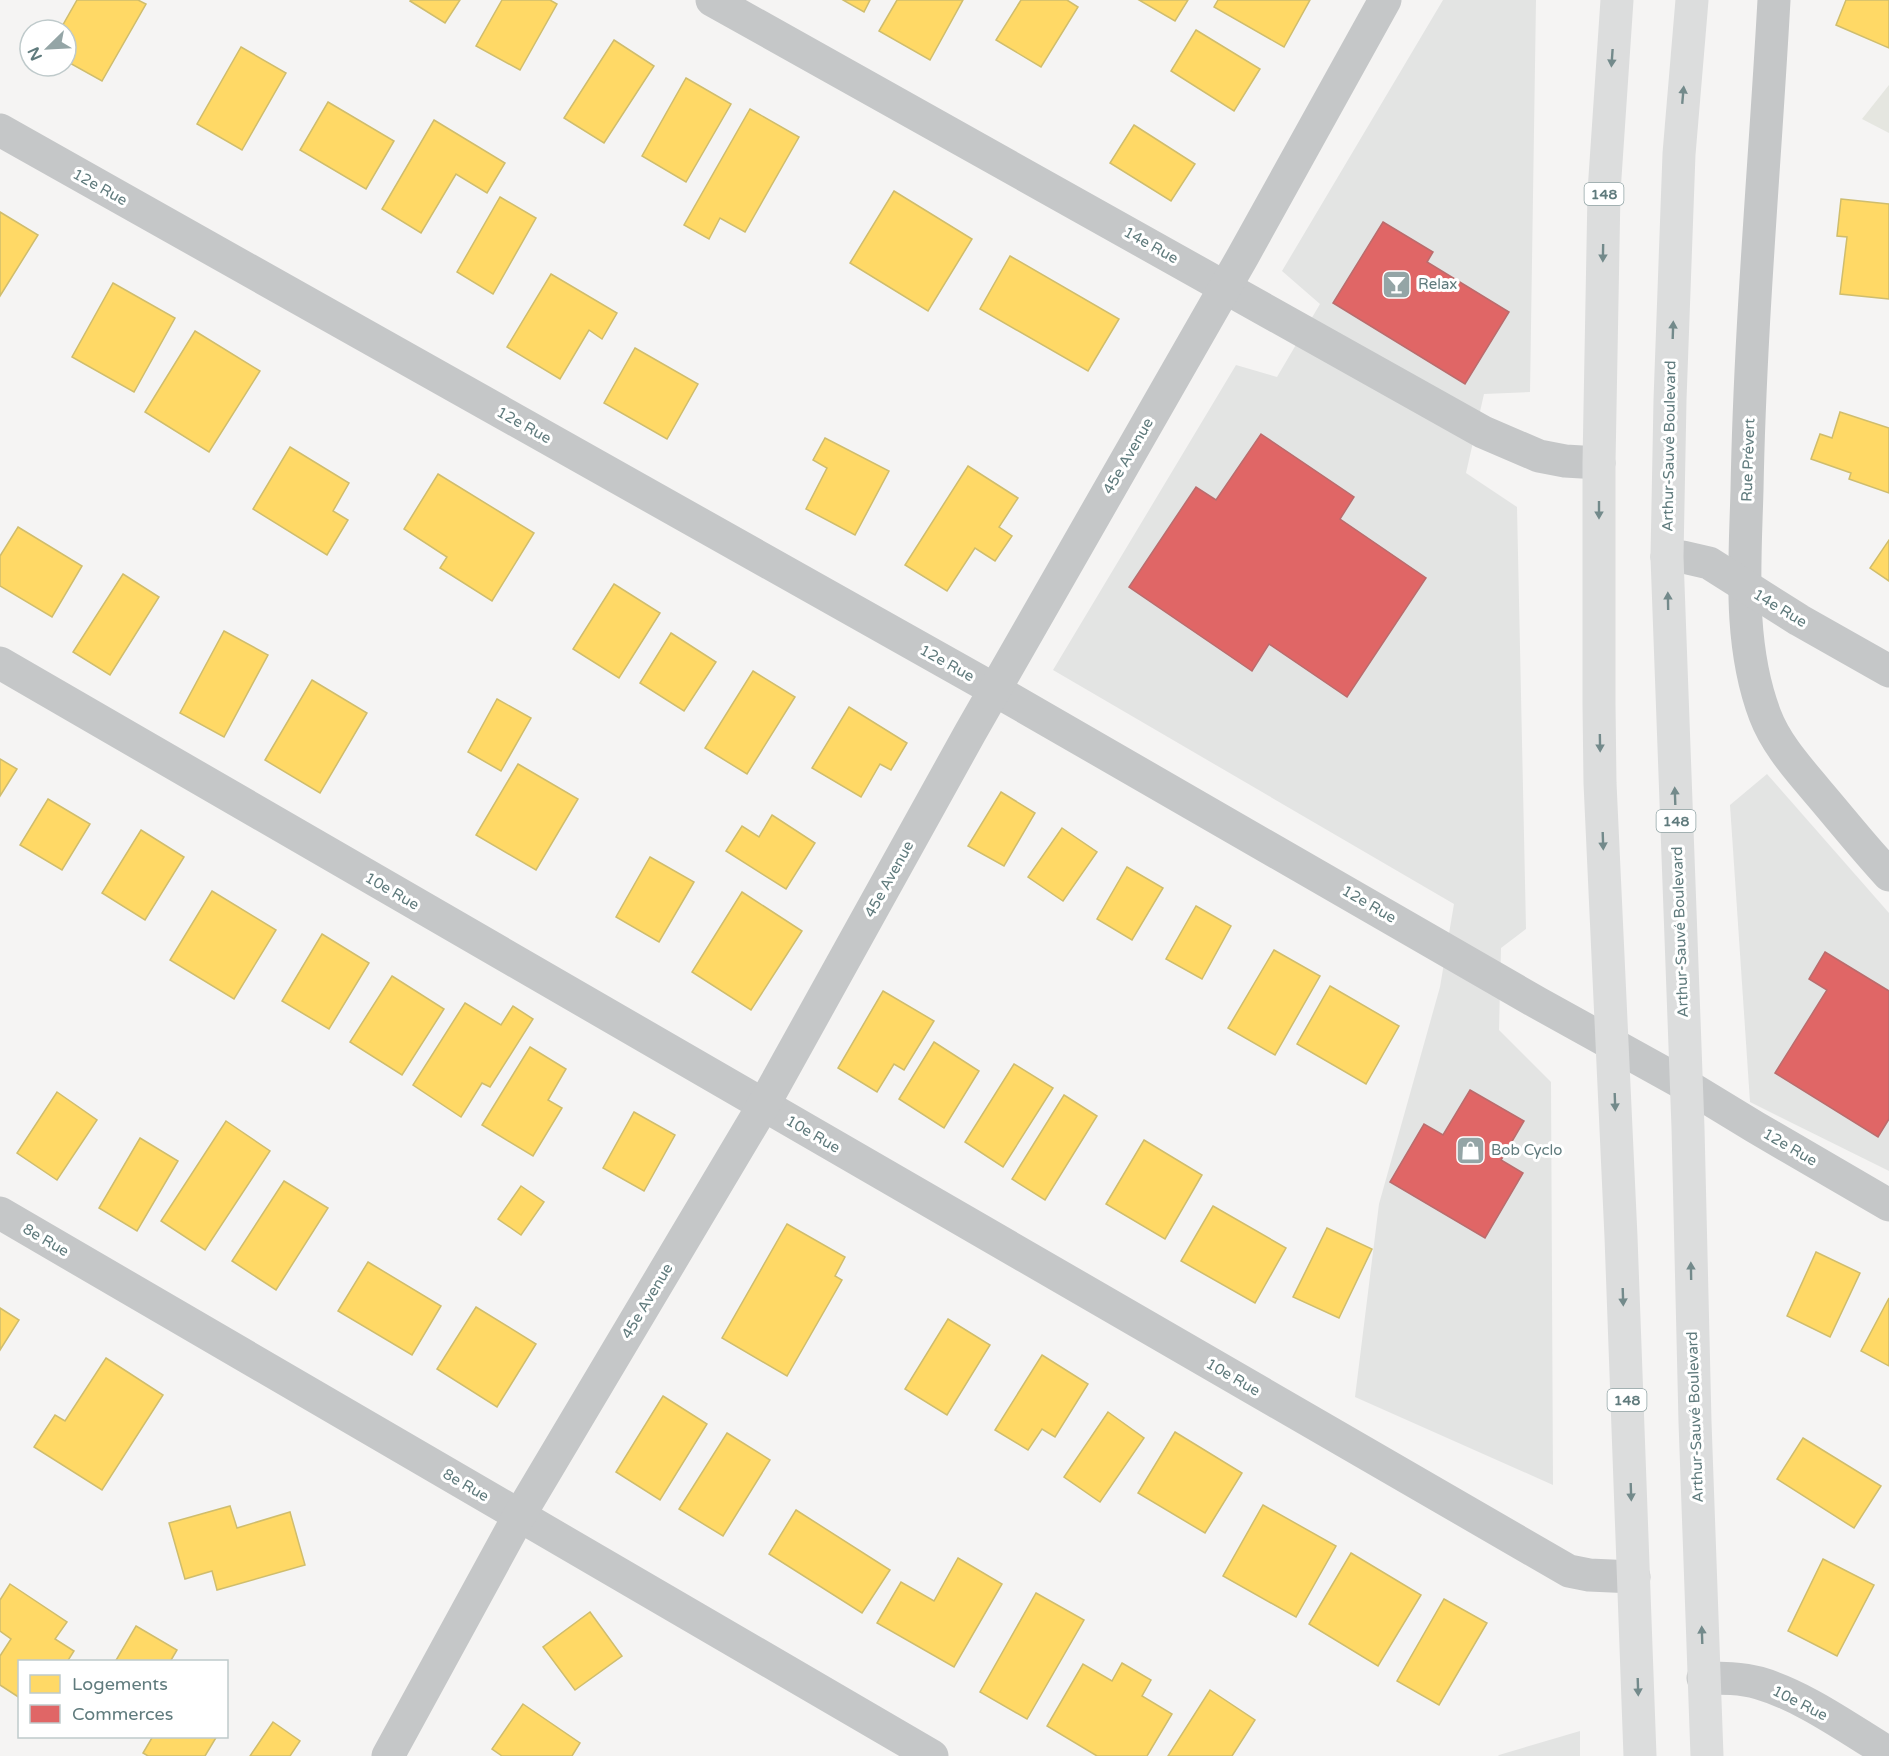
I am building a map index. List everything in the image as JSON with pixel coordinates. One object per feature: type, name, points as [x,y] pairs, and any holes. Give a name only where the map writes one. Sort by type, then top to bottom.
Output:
[{"type":"main road","name":"148","points":[[1617,0],[1604,192],[1599,463],[1600,772],[1640,1756]]},
{"type":"main road","name":"Arthur-Sauvé Boulevard","points":[[1692,0],[1679,154],[1667,557],[1707,1756]]},
{"type":"street","name":"14e Rue","points":[[712,0],[1483,432],[1539,456],[1599,463]]},
{"type":"street","name":"45e Avenue","points":[[388,1756],[519,1516],[763,1106],[1384,0]]},
{"type":"street","name":"Rue Prévert","points":[[1774,0],[1747,451],[1745,586],[1751,659],[1762,706],[1776,739],[1889,875]]},
{"type":"street","name":"12e Rue","points":[[0,130],[995,690],[1686,1085],[1889,1205]]},
{"type":"street","name":"14e Rue","points":[[1667,557],[1683,557],[1709,563],[1889,671]]},
{"type":"street","name":"10e Rue","points":[[0,663],[1569,1571],[1589,1575],[1634,1577]]},
{"type":"street","name":"8e Rue","points":[[0,1213],[932,1756]]},
{"type":"street","name":"10e Rue","points":[[1703,1678],[1734,1679],[1778,1690],[1802,1701],[1889,1753]]},
{"type":"shaded area","points":[[1443,0],[1536,0],[1530,392],[1484,394],[1466,473],[1517,507],[1526,929],[1501,948],[1499,1030],[1551,1082],[1553,1485],[1355,1397],[1379,1204],[1440,987],[1454,904],[1053,670],[1236,365],[1277,377],[1320,304],[1282,271]]},
{"type":"shaded area","points":[[1889,85],[1889,133],[1862,119]]},
{"type":"shaded area","points":[[1767,774],[1889,913],[1889,1171],[1750,1102],[1730,805]]},
{"type":"shaded area","points":[[1580,1731],[1580,1756],[1498,1756],[1499,1755]]},
{"type":"building: Logements","points":[[77,0],[138,0],[146,4],[102,81],[78,68],[78,18],[67,18]]},
{"type":"building: Logements","points":[[411,0],[460,0],[445,23]]},
{"type":"building: Logements","points":[[502,0],[550,0],[557,4],[520,70],[476,46]]},
{"type":"building: Logements","points":[[843,0],[870,0],[864,12]]},
{"type":"building: Logements","points":[[897,0],[963,0],[930,60],[879,31]]},
{"type":"building: Logements","points":[[1021,0],[1067,0],[1078,7],[1041,67],[996,40]]},
{"type":"building: Logements","points":[[1139,0],[1188,0],[1175,21]]},
{"type":"building: Logements","points":[[1218,0],[1310,0],[1284,47],[1214,7]]},
{"type":"building: Logements","points":[[1846,0],[1889,0],[1889,48],[1836,25]]},
{"type":"building: Logements","points":[[1196,30],[1260,69],[1234,111],[1171,71]]},
{"type":"building: Logements","points":[[614,40],[654,66],[604,143],[564,118]]},
{"type":"building: Logements","points":[[241,47],[286,73],[242,150],[197,124]]},
{"type":"building: Logements","points":[[686,78],[731,104],[686,182],[642,156]]},
{"type":"building: Logements","points":[[328,102],[394,141],[366,189],[300,150]]},
{"type":"building: Logements","points":[[750,109],[799,137],[745,232],[720,218],[709,239],[684,225]]},
{"type":"building: Logements","points":[[434,120],[505,163],[487,193],[456,174],[421,233],[382,209]]},
{"type":"building: Logements","points":[[1134,125],[1195,164],[1171,201],[1110,163]]},
{"type":"building: Logements","points":[[894,191],[972,239],[928,311],[850,263]]},
{"type":"building: Logements","points":[[500,197],[536,218],[493,294],[457,272]]},
{"type":"building: Logements","points":[[1841,199],[1889,204],[1889,299],[1840,294],[1847,237],[1837,236]]},
{"type":"building: Logements","points":[[0,212],[38,235],[0,296]]},
{"type":"building: Logements","points":[[1010,256],[1119,319],[1088,371],[980,309]]},
{"type":"building: Logements","points":[[551,274],[617,313],[602,339],[589,330],[560,379],[507,347]]},
{"type":"building: Logements","points":[[113,283],[175,318],[134,392],[72,357]]},
{"type":"building: Logements","points":[[195,331],[260,371],[209,452],[145,412]]},
{"type":"building: Logements","points":[[635,348],[698,384],[667,439],[604,403]]},
{"type":"building: Logements","points":[[1840,412],[1889,428],[1889,493],[1849,479],[1851,473],[1811,459],[1820,434],[1832,438]]},
{"type":"building: Logements","points":[[825,438],[889,471],[855,535],[806,509],[827,468],[813,460]]},
{"type":"building: Logements","points":[[290,447],[349,483],[333,511],[348,520],[327,555],[253,509]]},
{"type":"building: Logements","points":[[968,466],[1018,498],[999,527],[1012,536],[995,561],[975,548],[947,591],[905,565]]},
{"type":"building: Logements","points":[[438,474],[534,533],[492,601],[440,568],[447,557],[404,529]]},
{"type":"building: Logements","points":[[18,527],[82,566],[52,617],[0,586],[0,556]]},
{"type":"building: Logements","points":[[1889,540],[1889,581],[1870,568]]},
{"type":"building: Logements","points":[[123,574],[159,597],[110,675],[73,652]]},
{"type":"building: Logements","points":[[614,584],[660,613],[619,678],[573,649]]},
{"type":"building: Logements","points":[[224,631],[268,655],[224,737],[180,713]]},
{"type":"building: Logements","points":[[671,633],[716,662],[684,711],[640,683]]},
{"type":"building: Logements","points":[[753,671],[795,697],[747,774],[705,748]]},
{"type":"building: Logements","points":[[312,680],[367,713],[320,793],[265,760]]},
{"type":"building: Logements","points":[[497,699],[531,718],[501,771],[468,752]]},
{"type":"building: Logements","points":[[849,707],[907,743],[891,770],[880,764],[861,797],[812,768]]},
{"type":"building: Logements","points":[[0,759],[17,769],[0,796]]},
{"type":"building: Logements","points":[[518,764],[578,799],[536,870],[476,835]]},
{"type":"building: Logements","points":[[1001,792],[1035,813],[1004,866],[968,846]]},
{"type":"building: Logements","points":[[48,799],[90,824],[62,870],[20,845]]},
{"type":"building: Logements","points":[[772,815],[815,843],[786,889],[726,851],[742,826],[759,837]]},
{"type":"building: Logements","points":[[1062,828],[1097,852],[1063,901],[1028,877]]},
{"type":"building: Logements","points":[[141,830],[184,857],[145,920],[102,893]]},
{"type":"building: Logements","points":[[650,857],[694,882],[659,942],[616,917]]},
{"type":"building: Logements","points":[[1127,867],[1163,888],[1132,940],[1097,919]]},
{"type":"building: Logements","points":[[212,891],[276,930],[234,999],[170,960]]},
{"type":"building: Logements","points":[[742,892],[802,931],[751,1010],[692,972]]},
{"type":"building: Logements","points":[[1196,906],[1231,926],[1202,979],[1166,959]]},
{"type":"building: Logements","points":[[322,934],[369,963],[329,1029],[282,1001]]},
{"type":"building: Logements","points":[[1274,950],[1320,976],[1275,1055],[1228,1028]]},
{"type":"building: Logements","points":[[392,976],[444,1009],[402,1075],[350,1042]]},
{"type":"building: Logements","points":[[1330,986],[1399,1026],[1366,1084],[1297,1044]]},
{"type":"building: Logements","points":[[883,991],[934,1021],[904,1070],[894,1064],[877,1092],[838,1068]]},
{"type":"building: Logements","points":[[465,1003],[501,1025],[513,1006],[533,1019],[490,1087],[482,1083],[461,1117],[413,1085]]},
{"type":"building: Logements","points":[[934,1042],[979,1071],[944,1128],[899,1099]]},
{"type":"building: Logements","points":[[530,1047],[566,1069],[548,1100],[562,1108],[533,1156],[482,1125]]},
{"type":"building: Logements","points":[[1014,1064],[1053,1088],[1003,1167],[965,1142]]},
{"type":"building: Logements","points":[[57,1092],[97,1120],[57,1180],[17,1153]]},
{"type":"building: Logements","points":[[1064,1095],[1097,1116],[1045,1200],[1012,1179]]},
{"type":"building: Logements","points":[[634,1112],[675,1135],[644,1191],[603,1168]]},
{"type":"building: Logements","points":[[226,1121],[270,1151],[205,1250],[161,1221]]},
{"type":"building: Logements","points":[[140,1138],[178,1161],[137,1231],[99,1208]]},
{"type":"building: Logements","points":[[1144,1140],[1202,1175],[1165,1239],[1106,1204]]},
{"type":"building: Logements","points":[[284,1181],[328,1208],[276,1290],[232,1261]]},
{"type":"building: Logements","points":[[521,1186],[544,1202],[521,1235],[498,1219]]},
{"type":"building: Logements","points":[[1213,1206],[1286,1248],[1255,1303],[1181,1261]]},
{"type":"building: Logements","points":[[787,1224],[845,1257],[835,1276],[842,1280],[787,1376],[722,1338]]},
{"type":"building: Logements","points":[[1327,1228],[1372,1249],[1339,1318],[1293,1297]]},
{"type":"building: Logements","points":[[1816,1252],[1860,1273],[1830,1337],[1787,1316]]},
{"type":"building: Logements","points":[[368,1262],[441,1306],[412,1355],[338,1311]]},
{"type":"building: Logements","points":[[1889,1298],[1889,1366],[1861,1351]]},
{"type":"building: Logements","points":[[476,1307],[536,1344],[497,1407],[437,1369]]},
{"type":"building: Logements","points":[[0,1308],[19,1320],[0,1350]]},
{"type":"building: Logements","points":[[948,1319],[990,1345],[947,1415],[905,1389]]},
{"type":"building: Logements","points":[[1042,1355],[1088,1384],[1055,1437],[1042,1429],[1028,1450],[995,1430]]},
{"type":"building: Logements","points":[[106,1358],[163,1395],[102,1490],[34,1447],[55,1415],[65,1421]]},
{"type":"building: Logements","points":[[663,1396],[707,1424],[660,1500],[616,1472]]},
{"type":"building: Logements","points":[[1108,1412],[1144,1438],[1100,1502],[1064,1477]]},
{"type":"building: Logements","points":[[1175,1432],[1242,1473],[1205,1533],[1138,1493]]},
{"type":"building: Logements","points":[[727,1433],[770,1460],[723,1536],[679,1509]]},
{"type":"building: Logements","points":[[1803,1438],[1881,1486],[1854,1528],[1777,1479]]},
{"type":"building: Logements","points":[[1263,1505],[1336,1546],[1296,1617],[1223,1576]]},
{"type":"building: Logements","points":[[230,1506],[237,1528],[290,1512],[305,1565],[217,1590],[212,1571],[185,1579],[169,1523]]},
{"type":"building: Logements","points":[[796,1510],[890,1570],[862,1613],[769,1554]]},
{"type":"building: Logements","points":[[1351,1553],[1421,1595],[1378,1666],[1309,1624]]},
{"type":"building: Logements","points":[[958,1558],[1002,1584],[954,1667],[877,1623],[901,1582],[934,1601]]},
{"type":"building: Logements","points":[[1823,1559],[1874,1585],[1837,1656],[1788,1631]]},
{"type":"building: Logements","points":[[10,1584],[67,1622],[55,1639],[74,1651],[68,1660],[18,1660],[18,1697],[0,1685],[0,1656],[11,1639],[0,1631],[0,1600]]},
{"type":"building: Logements","points":[[1036,1593],[1084,1620],[1027,1719],[980,1692]]},
{"type":"building: Logements","points":[[1444,1599],[1487,1623],[1439,1705],[1397,1681]]},
{"type":"building: Logements","points":[[590,1612],[622,1656],[575,1690],[543,1647]]},
{"type":"building: Logements","points":[[136,1626],[177,1650],[171,1660],[116,1660]]},
{"type":"building: Logements","points":[[1122,1663],[1151,1680],[1142,1696],[1172,1714],[1147,1756],[1097,1756],[1047,1726],[1083,1664],[1112,1681]]},
{"type":"building: Logements","points":[[1210,1690],[1255,1720],[1232,1756],[1168,1756]]},
{"type":"building: Logements","points":[[523,1704],[580,1743],[572,1756],[502,1756],[492,1749]]},
{"type":"building: Logements","points":[[273,1722],[300,1741],[290,1756],[250,1756]]},
{"type":"building: Logements","points":[[152,1738],[216,1738],[205,1756],[148,1756],[143,1753]]},
{"type":"building: Commerces","points":[[1383,222],[1433,252],[1427,262],[1509,312],[1465,384],[1333,303]]},
{"type":"building: Commerces","points":[[1261,434],[1354,497],[1340,519],[1426,578],[1347,697],[1269,644],[1252,671],[1129,587],[1196,487],[1216,500]]},
{"type":"building: Commerces","points":[[1825,952],[1889,991],[1889,1119],[1878,1137],[1775,1073],[1827,990],[1809,979]]},
{"type":"building: Commerces","points":[[1470,1090],[1524,1121],[1501,1160],[1523,1173],[1485,1238],[1390,1182],[1424,1124],[1443,1135]]},
{"type":"place","name":"Relax","points":[[1397,284]]},
{"type":"place","name":"Bob Cyclo","points":[[1470,1150]]}]
